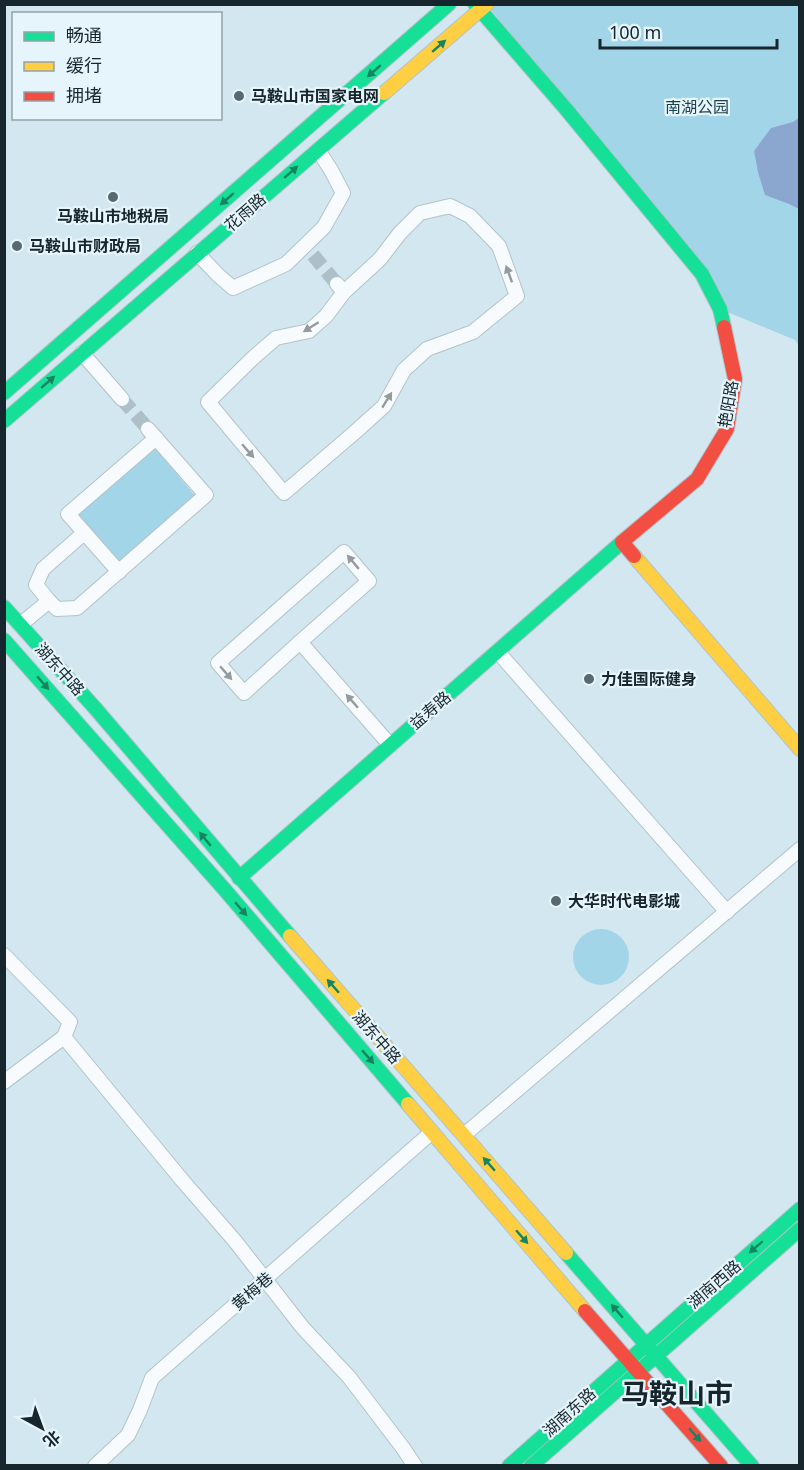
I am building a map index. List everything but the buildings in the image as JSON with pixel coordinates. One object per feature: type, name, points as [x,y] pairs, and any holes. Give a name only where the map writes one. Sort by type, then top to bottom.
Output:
[{"type":"main road","points":[[4,393],[449,4]]},
{"type":"main road","name":"花雨路","points":[[4,421],[481,7]]},
{"type":"main road","name":"艳阳路","points":[[481,7],[702,274],[720,309],[735,379],[727,429],[697,479],[622,542]]},
{"type":"main road","points":[[622,542],[800,749]]},
{"type":"main road","name":"益寿路","points":[[239,878],[622,542]]},
{"type":"main road","name":"湖东中路","points":[[4,607],[95,708],[239,878],[752,1466]]},
{"type":"main road","points":[[4,639],[20,625]]},
{"type":"main road","name":"湖东中路","points":[[4,639],[217,881],[721,1466]]},
{"type":"main road","name":"湖南西路","points":[[628,1359],[800,1209]]},
{"type":"main road","name":"湖南西路","points":[[531,1466],[800,1229]]},
{"type":"main road","name":"湖南东路","points":[[509,1466],[628,1359]]},
{"type":"street","points":[[197,253],[232,288],[286,264],[308,251],[343,194],[318,150]]},
{"type":"street","points":[[450,206],[470,216],[499,246],[517,296],[473,332],[427,349],[404,370],[384,406],[284,493],[208,402],[276,338],[309,331],[326,316],[341,288],[380,259],[400,233],[420,213],[450,206]]},
{"type":"street","points":[[82,353],[122,399]]},
{"type":"street","points":[[84,532],[43,569],[36,585],[57,609],[77,608],[119,572],[206,495],[152,433],[68,514],[84,532],[119,572]]},
{"type":"street","points":[[345,552],[369,581],[300,642],[244,693],[218,663],[345,552]]},
{"type":"street","points":[[20,625],[49,600]]},
{"type":"street","points":[[300,642],[390,745]]},
{"type":"street","points":[[498,652],[727,912]]},
{"type":"street","points":[[464,1135],[800,849]]},
{"type":"street","points":[[4,955],[70,1022],[64,1037],[4,1082]]},
{"type":"street","points":[[64,1037],[235,1241],[303,1328],[349,1377],[415,1466]]},
{"type":"street","name":"黄梅巷","points":[[95,1466],[128,1435],[141,1410],[152,1378],[432,1132]]},
{"type":"green space","name":"南湖公园","points":[[487,4],[799,5],[799,346],[795,340],[720,309]]},
{"type":"green space","points":[[154,447],[196,497],[120,563],[76,515]]},
{"type":"green space","points":[[601,929],[612,931],[621,937],[627,946],[629,957],[627,968],[621,977],[612,983],[601,985],[590,983],[581,977],[575,968],[573,957],[575,946],[581,937],[590,931]]},
{"type":"shaded area","points":[[799,118],[799,209],[765,195],[754,151],[771,128]]},
{"type":"tunnel","points":[[313,255],[337,284]]},
{"type":"tunnel","points":[[122,399],[148,429]]},
{"type":"traffic: fast","points":[[4,393],[449,4]]},
{"type":"traffic: fast","points":[[475,4],[566,109],[702,274],[720,309],[724,327]]},
{"type":"traffic: fast","points":[[4,421],[384,93]]},
{"type":"traffic: fast","points":[[239,878],[622,542]]},
{"type":"traffic: fast","points":[[4,607],[95,708],[290,936]]},
{"type":"traffic: fast","points":[[4,640],[225,890],[408,1104]]},
{"type":"traffic: fast","points":[[509,1466],[800,1209]]},
{"type":"traffic: fast","points":[[531,1466],[800,1229]]},
{"type":"traffic: fast","points":[[566,1253],[752,1466]]},
{"type":"traffic: slow","points":[[384,93],[487,4]]},
{"type":"traffic: slow","points":[[634,556],[800,749]]},
{"type":"traffic: slow","points":[[290,936],[566,1253]]},
{"type":"traffic: slow","points":[[408,1104],[585,1311]]},
{"type":"traffic: jam","points":[[634,556],[622,542],[697,479],[727,429],[735,379],[724,327]]},
{"type":"traffic: jam","points":[[585,1311],[721,1466]]},
{"type":"place","name":"马鞍山市国家电网","points":[[239,96]]},
{"type":"place","name":"马鞍山市地税局","points":[[113,197]]},
{"type":"place","name":"马鞍山市财政局","points":[[17,246]]},
{"type":"place","name":"力佳国际健身","points":[[589,679]]},
{"type":"place","name":"大华时代电影城","points":[[556,901]]},
{"type":"district","name":"马鞍山市","points":[[677,1393]]}]
